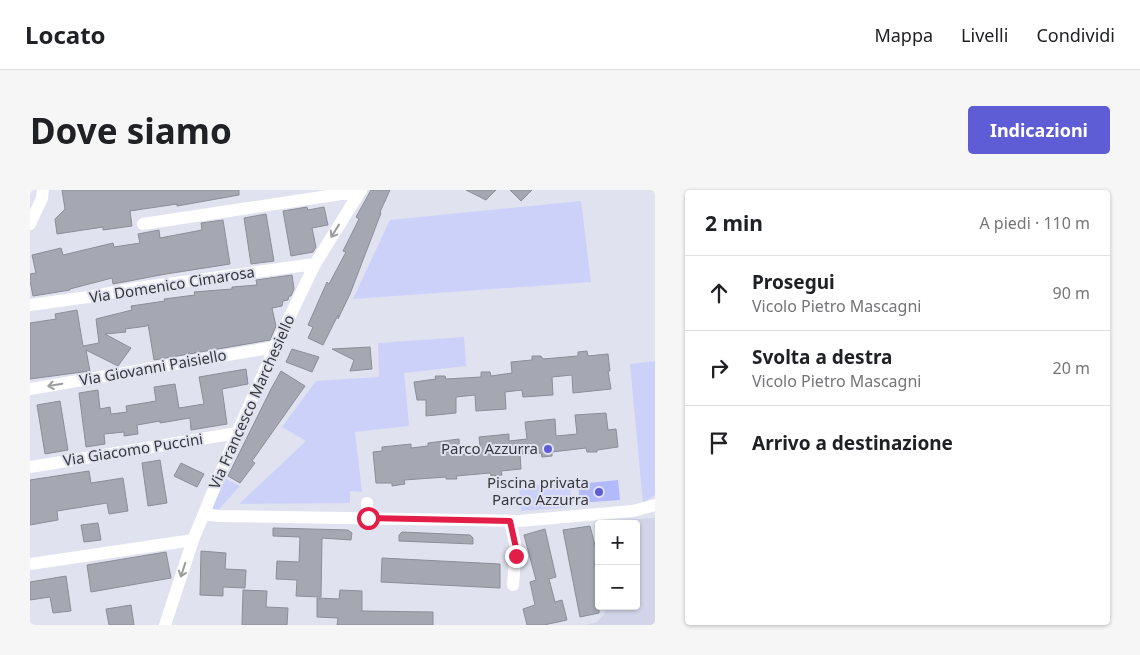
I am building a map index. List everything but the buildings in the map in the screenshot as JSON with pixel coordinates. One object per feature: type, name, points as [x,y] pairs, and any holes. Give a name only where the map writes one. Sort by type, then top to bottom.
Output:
[{"type":"street","points":[[30,224],[42,198],[43,190]]},
{"type":"street","points":[[143,224],[361,191]]},
{"type":"street","name":"Via Francesco Marchesiello","points":[[165,625],[193,540],[275,347],[315,264],[361,191]]},
{"type":"street","name":"Via Domenico Cimarosa","points":[[30,305],[88,298],[137,288],[315,264]]},
{"type":"street","name":"Via Giovanni Paisiello","points":[[30,389],[275,347]]},
{"type":"street","name":"Via Giacomo Puccini","points":[[30,467],[237,433]]},
{"type":"street","points":[[367,503],[368,518]]},
{"type":"street","points":[[204,514],[219,516],[518,521],[633,511],[655,505]]},
{"type":"street","points":[[510,521],[516,548],[514,586]]},
{"type":"street","points":[[30,564],[193,540]]},
{"type":"shaded area","points":[[581,201],[591,282],[353,299],[390,220]]},
{"type":"shaded area","points":[[464,337],[466,366],[404,373],[408,426],[355,432],[362,492],[350,491],[350,503],[239,504],[306,441],[282,427],[316,381],[379,377],[378,343]]},
{"type":"shaded area","points":[[655,361],[655,495],[643,503],[630,364]]},
{"type":"shaded area","points":[[226,479],[240,486],[220,508],[218,513],[208,511]]},
{"type":"shaded area","name":"Piscina privata Parco Azzurra","points":[[618,480],[620,500],[580,503],[578,484]]},
{"type":"shaded area","points":[[570,483],[572,507],[521,511],[519,486]]},
{"type":"shaded area","points":[[655,518],[655,625],[585,625],[597,622],[604,615],[606,610],[640,610],[640,520],[626,520]]},
{"type":"place","name":"Parco Azzurra","points":[[548,449]]},
{"type":"place","name":"Piscina privata Parco Azzurra","points":[[599,492]]},
{"type":"route","points":[[368,518],[510,521],[516,556]]}]
